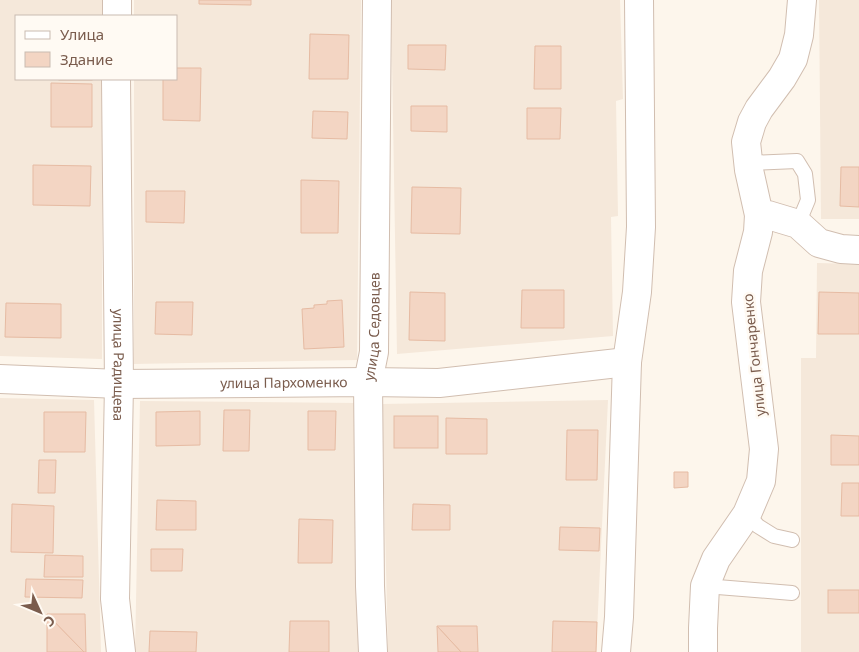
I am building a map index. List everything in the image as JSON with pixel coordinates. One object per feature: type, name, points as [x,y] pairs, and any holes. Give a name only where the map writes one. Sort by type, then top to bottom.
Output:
[{"type":"street","points":[[117,0],[117,15]]},
{"type":"street","name":"улица Седовцев","points":[[373,652],[370,586],[368,382],[374,352],[378,0]]},
{"type":"street","points":[[616,652],[619,617],[627,362],[637,292],[641,227],[639,0]]},
{"type":"street","name":"улица Гончаренко","points":[[704,652],[705,586],[716,559],[747,514],[761,481],[764,449],[746,302],[748,271],[758,232],[759,215],[748,163],[746,142],[752,122],[759,108],[782,78],[792,59],[799,35],[802,0]]},
{"type":"street","name":"улица Радищева","points":[[116,80],[120,384],[115,599],[121,652]]},
{"type":"street","points":[[759,215],[798,224],[819,243],[841,250],[859,250]]},
{"type":"street","name":"улица Пархоменко","points":[[0,379],[120,384],[439,383],[627,362]]},
{"type":"lane","points":[[748,163],[797,161],[805,174],[808,200],[798,224]]},
{"type":"lane","points":[[747,514],[758,526],[774,536],[792,540]]},
{"type":"lane","points":[[705,586],[792,593]]},
{"type":"shaded area","points":[[0,0],[102,0],[102,15],[15,15],[15,80],[102,80],[102,359],[0,356]]},
{"type":"shaded area","points":[[134,0],[361,0],[357,360],[134,364],[134,80],[178,80],[178,15],[134,15]]},
{"type":"shaded area","points":[[391,0],[620,0],[623,99],[616,101],[618,216],[611,217],[613,336],[397,354]]},
{"type":"shaded area","points":[[819,0],[859,0],[859,219],[821,219]]},
{"type":"shaded area","points":[[817,263],[859,264],[859,652],[801,652],[801,358],[816,358]]},
{"type":"shaded area","points":[[0,398],[94,400],[101,652],[0,652]]},
{"type":"shaded area","points":[[608,400],[596,652],[388,652],[382,404]]},
{"type":"shaded area","points":[[140,401],[358,403],[359,652],[135,652]]},
{"type":"building","points":[[199,0],[251,0],[251,5],[199,4]]},
{"type":"building","points":[[310,34],[349,35],[348,79],[309,79]]},
{"type":"building","points":[[408,45],[446,45],[445,70],[408,69]]},
{"type":"building","points":[[535,46],[561,46],[561,89],[534,89]]},
{"type":"building","points":[[178,68],[201,68],[200,121],[163,120],[163,80],[178,80]]},
{"type":"building","points":[[51,83],[92,84],[92,127],[51,127]]},
{"type":"building","points":[[411,106],[447,106],[447,132],[411,131]]},
{"type":"building","points":[[527,108],[561,108],[560,139],[527,139]]},
{"type":"building","points":[[313,111],[348,112],[347,139],[312,138]]},
{"type":"building","points":[[33,165],[91,166],[90,206],[33,205]]},
{"type":"building","points":[[841,167],[859,167],[859,207],[840,206]]},
{"type":"building","points":[[301,180],[339,181],[338,233],[301,233]]},
{"type":"building","points":[[412,187],[461,188],[460,234],[411,233]]},
{"type":"building","points":[[146,191],[185,191],[184,223],[146,222]]},
{"type":"building","points":[[522,290],[564,290],[564,328],[521,328]]},
{"type":"building","points":[[410,292],[445,293],[445,341],[409,340]]},
{"type":"building","points":[[819,292],[859,293],[859,334],[818,334]]},
{"type":"building","points":[[342,300],[344,347],[304,349],[302,309],[314,308],[314,305],[327,304],[327,301]]},
{"type":"building","points":[[156,302],[193,302],[192,335],[155,334]]},
{"type":"building","points":[[6,303],[61,304],[61,338],[5,337]]},
{"type":"building","points":[[224,410],[250,410],[249,451],[223,451]]},
{"type":"building","points":[[200,411],[200,445],[156,446],[156,412]]},
{"type":"building","points":[[308,411],[336,411],[335,450],[308,450]]},
{"type":"building","points":[[44,412],[86,412],[85,452],[44,452]]},
{"type":"building","points":[[394,416],[438,416],[438,448],[394,448]]},
{"type":"building","points":[[446,418],[487,419],[487,454],[446,454]]},
{"type":"building","points":[[567,430],[598,430],[597,480],[566,480]]},
{"type":"building","points":[[831,435],[859,436],[859,465],[831,465]]},
{"type":"building","points":[[39,460],[56,460],[55,493],[38,493]]},
{"type":"building","points":[[674,472],[688,472],[688,487],[674,488]]},
{"type":"building","points":[[842,483],[859,483],[859,516],[841,516]]},
{"type":"building","points":[[157,500],[196,501],[196,530],[156,530]]},
{"type":"building","points":[[12,504],[54,506],[53,553],[11,552]]},
{"type":"building","points":[[413,504],[450,505],[450,530],[412,530]]},
{"type":"building","points":[[299,519],[333,520],[332,563],[298,563]]},
{"type":"building","points":[[560,527],[600,528],[599,551],[559,550]]},
{"type":"building","points":[[151,549],[183,549],[182,571],[151,571]]},
{"type":"building","points":[[45,555],[83,556],[83,577],[44,577]]},
{"type":"building","points":[[26,579],[83,580],[82,598],[25,597]]},
{"type":"building","points":[[828,590],[859,590],[859,613],[828,613]]},
{"type":"building","points":[[47,614],[84,652],[47,652]]},
{"type":"building","points":[[47,614],[85,614],[86,652],[84,652]]},
{"type":"building","points":[[290,621],[329,621],[329,652],[289,652]]},
{"type":"building","points":[[553,621],[597,622],[596,652],[552,652]]},
{"type":"building","points":[[437,626],[477,626],[478,652],[461,652]]},
{"type":"building","points":[[437,626],[461,652],[438,652]]},
{"type":"building","points":[[150,631],[197,632],[196,652],[149,652]]}]
